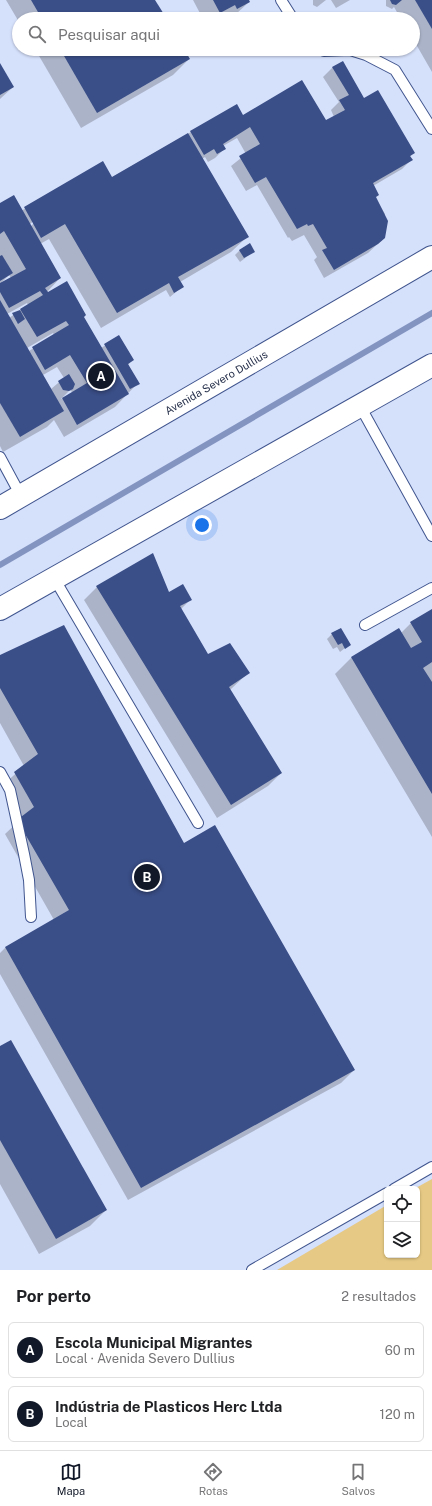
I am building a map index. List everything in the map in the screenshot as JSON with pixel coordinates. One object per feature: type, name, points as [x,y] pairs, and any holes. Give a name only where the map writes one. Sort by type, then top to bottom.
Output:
[{"type":"main road","name":"Avenida Severo Dullius","points":[[0,508],[432,257]]},
{"type":"main road","points":[[0,609],[432,365]]},
{"type":"lane","points":[[281,0],[289,12]]},
{"type":"lane","points":[[368,56],[394,70],[432,129]]},
{"type":"lane","points":[[360,406],[432,536]]},
{"type":"lane","points":[[0,457],[21,496]]},
{"type":"lane","points":[[54,578],[198,823]]},
{"type":"lane","points":[[365,625],[432,588]]},
{"type":"lane","points":[[0,772],[10,790],[24,854],[29,880],[31,917]]},
{"type":"lane","points":[[399,1186],[432,1167]]},
{"type":"lane","points":[[252,1270],[384,1195]]},
{"type":"shaded area","points":[[432,1179],[432,1270],[277,1270],[384,1207],[384,1258],[420,1258],[419,1186]]},
{"type":"building","points":[[31,0],[155,0],[163,12],[38,12]]},
{"type":"building","points":[[213,0],[249,0],[250,2],[237,9],[235,5],[219,12]]},
{"type":"building","points":[[390,0],[402,0],[396,5],[392,4]]},
{"type":"building","points":[[415,0],[432,0],[432,29]]},
{"type":"building","points":[[64,56],[188,56],[190,59],[97,113]]},
{"type":"building","points":[[343,61],[364,98],[378,90],[415,153],[410,156],[413,160],[373,183],[379,195],[376,197],[388,221],[385,238],[378,244],[334,270],[322,250],[327,248],[313,224],[308,226],[307,224],[297,229],[266,177],[255,183],[239,156],[260,144],[250,127],[223,144],[226,149],[217,154],[214,149],[204,155],[190,131],[237,104],[243,115],[302,80],[326,120],[345,110],[339,100],[349,95],[332,67]]},
{"type":"building","points":[[0,63],[14,87],[0,95]]},
{"type":"building","points":[[188,133],[249,237],[178,277],[184,287],[174,293],[169,283],[117,313],[65,224],[41,238],[24,207],[103,161],[112,177]]},
{"type":"building","points":[[14,195],[61,278],[45,288],[48,292],[67,281],[86,315],[84,317],[129,394],[77,425],[62,398],[87,383],[70,355],[45,370],[32,347],[69,325],[66,321],[37,337],[20,309],[43,295],[40,291],[9,308],[0,292],[0,283],[26,269],[4,231],[0,234],[0,203]]},
{"type":"building","points":[[250,243],[255,252],[244,258],[239,250]]},
{"type":"building","points":[[2,255],[13,273],[0,281],[0,256]]},
{"type":"building","points":[[0,300],[64,411],[20,437],[0,403]]},
{"type":"building","points":[[20,310],[25,319],[18,324],[12,313]]},
{"type":"building","points":[[119,335],[134,360],[128,364],[140,384],[130,389],[104,344]]},
{"type":"building","points":[[69,374],[75,384],[73,389],[69,391],[63,390],[58,381]]},
{"type":"building","points":[[153,553],[169,592],[183,584],[192,600],[180,606],[208,654],[230,643],[250,673],[229,687],[282,773],[231,805],[96,586]]},
{"type":"building","points":[[432,609],[432,662],[423,668],[432,682],[432,794],[351,657],[399,628],[411,648],[422,642],[410,622]]},
{"type":"building","points":[[64,625],[184,843],[215,825],[355,1070],[141,1188],[5,947],[69,910],[17,820],[34,807],[14,772],[38,754],[0,688],[0,655]]},
{"type":"building","points":[[341,628],[351,645],[345,649],[342,643],[338,645],[331,633]]},
{"type":"building","points":[[11,1040],[107,1210],[56,1239],[0,1140],[0,1046]]},
{"type":"waterway","points":[[0,565],[432,313]]},
{"type":"place","name":"Escola Municipal Migrantes","points":[[101,376]]},
{"type":"place","name":"Indústria de Plasticos Herc Ltda","points":[[147,877]]}]
